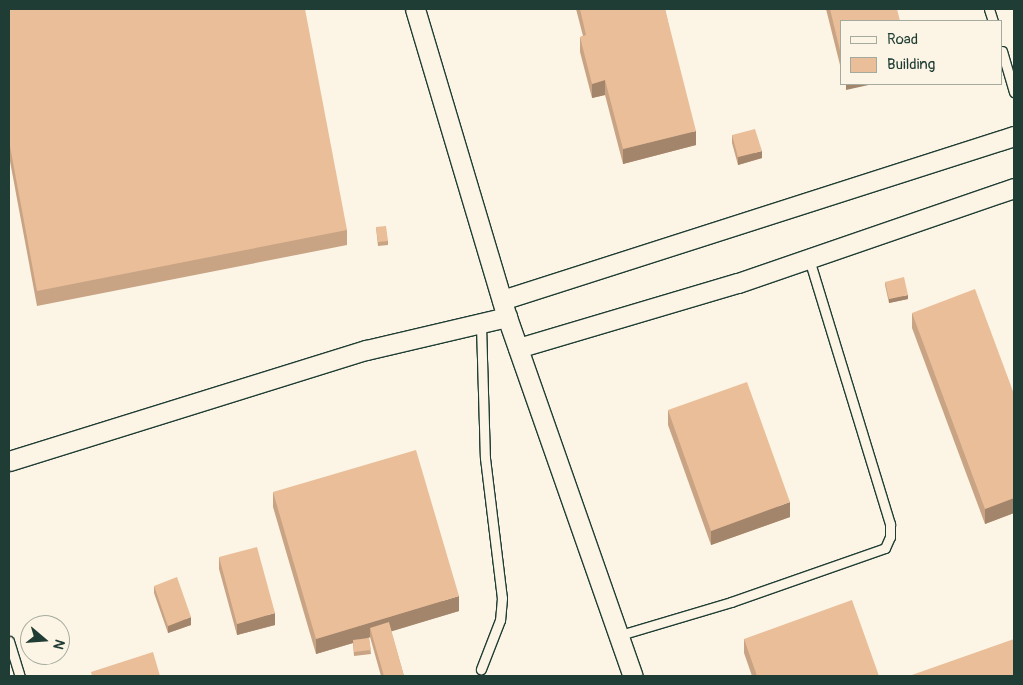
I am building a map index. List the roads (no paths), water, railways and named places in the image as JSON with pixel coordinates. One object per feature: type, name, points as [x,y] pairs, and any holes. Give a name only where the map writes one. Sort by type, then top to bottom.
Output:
[{"type":"street","points":[[415,9],[504,308],[617,636],[633,676]]},
{"type":"street","points":[[9,461],[366,350],[481,325],[504,308],[1014,136]]},
{"type":"street","points":[[518,348],[738,283],[1014,188]]},
{"type":"lane","points":[[1003,54],[1014,92]]},
{"type":"lane","points":[[617,636],[731,602],[885,548],[890,537],[890,524],[809,259]]},
{"type":"lane","points":[[481,325],[485,458],[502,598],[500,620],[481,669]]},
{"type":"lane","points":[[9,641],[20,676]]}]
